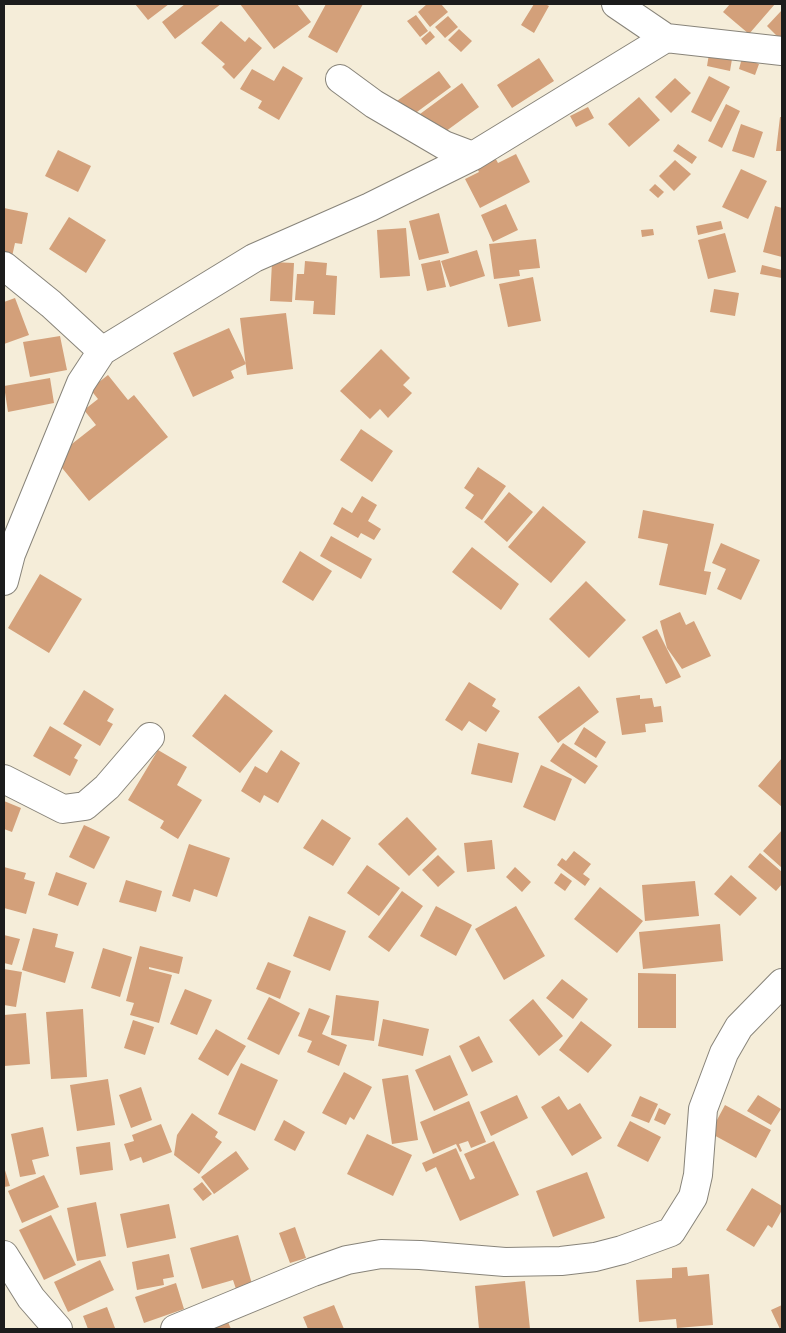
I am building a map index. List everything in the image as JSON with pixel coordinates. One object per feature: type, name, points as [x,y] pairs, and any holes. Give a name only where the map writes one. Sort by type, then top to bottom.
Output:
[{"type":"street","points":[[616,4],[666,38],[782,51]]},
{"type":"street","points":[[4,581],[11,554],[81,383],[102,351],[254,258],[370,207],[473,156],[666,38]]},
{"type":"street","points":[[340,79],[374,104],[444,145],[473,156]]},
{"type":"street","points":[[4,266],[51,304],[102,351]]},
{"type":"street","points":[[4,779],[63,809],[85,806],[107,787],[150,737]]},
{"type":"street","points":[[175,1329],[313,1272],[347,1260],[380,1254],[420,1255],[505,1262],[561,1261],[595,1257],[622,1250],[671,1232],[693,1197],[698,1175],[703,1109],[724,1053],[739,1027],[782,983]]},
{"type":"street","points":[[4,1255],[31,1298],[58,1329]]},
{"type":"building","points":[[135,4],[169,4],[148,20]]},
{"type":"building","points":[[185,4],[221,4],[175,39],[162,22]]},
{"type":"building","points":[[240,4],[297,4],[311,22],[274,49]]},
{"type":"building","points":[[326,4],[363,4],[337,53],[308,37]]},
{"type":"building","points":[[427,4],[441,4],[448,12],[430,27],[418,12]]},
{"type":"building","points":[[534,4],[549,6],[534,33],[521,25]]},
{"type":"building","points":[[730,4],[775,4],[749,34],[723,12]]},
{"type":"building","points":[[782,10],[782,36],[780,39],[767,26]]},
{"type":"building","points":[[416,15],[428,31],[420,37],[407,21]]},
{"type":"building","points":[[448,16],[458,27],[445,38],[435,27]]},
{"type":"building","points":[[221,21],[245,42],[249,37],[262,48],[234,79],[222,67],[225,64],[201,43]]},
{"type":"building","points":[[459,29],[472,41],[461,52],[448,40]]},
{"type":"building","points":[[430,31],[435,37],[426,45],[421,39]]},
{"type":"building","points":[[709,54],[732,59],[730,71],[707,66]]},
{"type":"building","points":[[539,58],[554,81],[512,108],[497,85]]},
{"type":"building","points":[[742,58],[759,64],[755,75],[739,69]]},
{"type":"building","points":[[283,66],[303,78],[279,120],[258,108],[262,101],[240,89],[252,69],[274,81]]},
{"type":"building","points":[[439,71],[451,87],[406,120],[394,103]]},
{"type":"building","points":[[709,76],[730,87],[711,122],[691,112]]},
{"type":"building","points":[[675,78],[691,93],[671,113],[655,97]]},
{"type":"building","points":[[462,83],[479,107],[438,137],[420,114]]},
{"type":"building","points":[[639,97],[660,120],[629,147],[608,124]]},
{"type":"building","points":[[726,104],[740,111],[722,148],[708,141]]},
{"type":"building","points":[[588,107],[594,118],[576,127],[570,116]]},
{"type":"building","points":[[780,117],[782,117],[782,151],[776,151]]},
{"type":"building","points":[[741,124],[763,132],[754,158],[732,151]]},
{"type":"building","points":[[678,144],[697,157],[692,164],[673,151]]},
{"type":"building","points":[[58,150],[91,166],[78,192],[45,176]]},
{"type":"building","points":[[492,152],[498,163],[516,154],[530,182],[480,208],[465,179],[479,172],[474,162]]},
{"type":"building","points":[[675,160],[691,174],[674,191],[659,176]]},
{"type":"building","points":[[741,169],[767,181],[748,219],[722,207]]},
{"type":"building","points":[[655,184],[664,192],[658,198],[649,190]]},
{"type":"building","points":[[506,204],[518,230],[493,242],[481,215]]},
{"type":"building","points":[[775,206],[782,208],[782,257],[763,252]]},
{"type":"building","points":[[4,208],[28,213],[22,244],[15,243],[11,261],[4,259]]},
{"type":"building","points":[[439,213],[449,253],[419,260],[409,221]]},
{"type":"building","points":[[69,217],[106,240],[86,273],[49,249]]},
{"type":"building","points":[[721,221],[723,229],[698,235],[696,226]]},
{"type":"building","points":[[406,228],[410,276],[380,278],[377,230]]},
{"type":"building","points":[[653,229],[654,235],[642,237],[641,230]]},
{"type":"building","points":[[725,233],[736,272],[708,279],[698,240]]},
{"type":"building","points":[[536,239],[540,268],[519,270],[520,276],[494,279],[489,244]]},
{"type":"building","points":[[477,250],[485,276],[450,287],[441,261]]},
{"type":"building","points":[[440,260],[446,287],[427,291],[421,264]]},
{"type":"building","points":[[305,261],[327,263],[326,275],[337,276],[335,315],[313,314],[314,301],[295,300],[297,274],[304,274]]},
{"type":"building","points":[[272,262],[294,263],[292,302],[270,301]]},
{"type":"building","points":[[762,265],[782,270],[782,278],[760,274]]},
{"type":"building","points":[[533,277],[541,321],[508,327],[499,284]]},
{"type":"building","points":[[714,289],[739,293],[735,316],[710,312]]},
{"type":"building","points":[[15,298],[29,335],[4,344],[4,302]]},
{"type":"building","points":[[286,313],[293,369],[247,375],[240,318]]},
{"type":"building","points":[[229,328],[246,364],[231,371],[234,378],[193,397],[173,353]]},
{"type":"building","points":[[60,336],[67,370],[30,377],[23,342]]},
{"type":"building","points":[[381,349],[410,378],[403,385],[412,393],[388,418],[380,409],[370,419],[340,391]]},
{"type":"building","points":[[108,375],[128,400],[134,395],[168,437],[89,501],[54,458],[96,425],[84,410],[98,399],[90,389]]},
{"type":"building","points":[[50,378],[54,403],[8,412],[4,386]]},
{"type":"building","points":[[361,429],[393,451],[372,482],[340,460]]},
{"type":"building","points":[[478,467],[506,486],[482,520],[465,508],[474,495],[464,488]]},
{"type":"building","points":[[509,492],[533,512],[507,542],[484,522]]},
{"type":"building","points":[[362,496],[377,505],[368,521],[381,529],[374,540],[361,533],[358,538],[333,524],[342,507],[352,513]]},
{"type":"building","points":[[543,506],[586,542],[551,583],[508,547]]},
{"type":"building","points":[[643,510],[714,524],[704,571],[711,572],[706,595],[659,585],[668,544],[638,538]]},
{"type":"building","points":[[331,536],[372,559],[361,579],[320,556]]},
{"type":"building","points":[[721,543],[760,560],[741,600],[717,589],[726,569],[712,563]]},
{"type":"building","points":[[472,547],[519,584],[501,610],[452,572]]},
{"type":"building","points":[[300,551],[332,571],[313,601],[282,582]]},
{"type":"building","points":[[40,574],[82,599],[49,653],[8,628]]},
{"type":"building","points":[[586,581],[626,620],[589,658],[549,619]]},
{"type":"building","points":[[680,612],[686,625],[694,621],[711,656],[682,669],[667,648],[660,621]]},
{"type":"building","points":[[657,629],[681,677],[666,684],[642,637]]},
{"type":"building","points":[[469,682],[496,699],[492,706],[500,711],[486,732],[469,721],[462,731],[445,720]]},
{"type":"building","points":[[579,686],[599,712],[558,743],[538,717]]},
{"type":"building","points":[[84,690],[114,709],[107,721],[113,724],[100,746],[63,724]]},
{"type":"building","points":[[225,694],[273,731],[240,773],[192,736]]},
{"type":"building","points":[[640,695],[640,699],[652,698],[654,707],[661,706],[663,722],[645,724],[646,732],[622,735],[616,698]]},
{"type":"building","points":[[50,726],[82,745],[74,758],[78,760],[70,776],[33,756]]},
{"type":"building","points":[[584,727],[606,742],[596,758],[574,744]]},
{"type":"building","points":[[478,743],[519,753],[512,783],[471,774]]},
{"type":"building","points":[[563,743],[598,766],[585,784],[550,761]]},
{"type":"building","points":[[158,750],[187,767],[177,785],[202,800],[178,839],[160,828],[164,821],[128,800]]},
{"type":"building","points":[[281,750],[300,763],[278,803],[264,795],[260,803],[241,791],[255,766],[267,773]]},
{"type":"building","points":[[782,758],[782,807],[758,786]]},
{"type":"building","points":[[541,765],[572,779],[555,821],[523,807]]},
{"type":"building","points":[[4,801],[21,808],[12,832],[4,829]]},
{"type":"building","points":[[407,817],[437,849],[409,876],[378,844]]},
{"type":"building","points":[[322,819],[351,838],[333,866],[303,848]]},
{"type":"building","points":[[84,825],[110,837],[94,869],[69,857]]},
{"type":"building","points":[[782,830],[782,868],[763,851]]},
{"type":"building","points":[[492,840],[495,869],[467,872],[464,843]]},
{"type":"building","points":[[189,844],[230,858],[217,897],[194,889],[190,902],[172,896]]},
{"type":"building","points":[[574,851],[591,864],[583,874],[590,879],[585,886],[557,865],[562,858],[566,861]]},
{"type":"building","points":[[760,853],[782,872],[782,884],[776,891],[748,867]]},
{"type":"building","points":[[438,855],[455,872],[438,887],[422,870]]},
{"type":"building","points":[[367,865],[400,888],[379,916],[347,893]]},
{"type":"building","points":[[4,867],[26,873],[24,879],[35,882],[26,914],[4,908]]},
{"type":"building","points":[[515,867],[531,882],[522,892],[506,877]]},
{"type":"building","points":[[56,872],[87,883],[78,906],[48,895]]},
{"type":"building","points":[[561,873],[572,881],[565,891],[554,883]]},
{"type":"building","points":[[731,875],[757,898],[740,916],[714,894]]},
{"type":"building","points":[[126,880],[162,891],[156,912],[119,902]]},
{"type":"building","points":[[695,881],[699,916],[645,921],[642,885]]},
{"type":"building","points":[[600,887],[643,921],[617,953],[574,919]]},
{"type":"building","points":[[402,891],[423,906],[389,952],[368,937]]},
{"type":"building","points":[[436,906],[472,925],[456,956],[420,936]]},
{"type":"building","points":[[516,906],[545,956],[504,980],[475,929]]},
{"type":"building","points":[[309,916],[346,931],[330,971],[293,956]]},
{"type":"building","points":[[720,924],[723,961],[643,969],[639,932]]},
{"type":"building","points":[[33,928],[58,934],[55,947],[74,952],[65,983],[22,970]]},
{"type":"building","points":[[4,935],[20,939],[12,965],[4,963]]},
{"type":"building","points":[[140,946],[183,957],[179,974],[149,967],[149,969],[172,975],[159,1023],[130,1015],[134,1003],[126,1001]]},
{"type":"building","points":[[103,948],[132,957],[120,997],[91,988]]},
{"type":"building","points":[[268,962],[291,971],[280,999],[256,989]]},
{"type":"building","points":[[4,969],[22,972],[16,1007],[4,1005]]},
{"type":"building","points":[[638,973],[676,974],[676,1028],[638,1028]]},
{"type":"building","points":[[562,979],[588,999],[573,1019],[546,998]]},
{"type":"building","points":[[185,989],[212,1000],[197,1035],[170,1024]]},
{"type":"building","points":[[336,995],[379,1001],[374,1041],[331,1035]]},
{"type":"building","points":[[269,997],[300,1013],[279,1055],[247,1039]]},
{"type":"building","points":[[533,999],[563,1036],[539,1056],[509,1020]]},
{"type":"building","points":[[309,1008],[330,1016],[322,1034],[347,1045],[339,1066],[307,1052],[312,1041],[298,1036]]},
{"type":"building","points":[[83,1009],[87,1077],[51,1079],[46,1012]]},
{"type":"building","points":[[26,1013],[30,1064],[4,1066],[4,1015]]},
{"type":"building","points":[[383,1019],[429,1029],[423,1056],[378,1046]]},
{"type":"building","points":[[133,1020],[154,1027],[145,1055],[124,1048]]},
{"type":"building","points":[[581,1021],[612,1045],[588,1073],[559,1050]]},
{"type":"building","points":[[216,1029],[246,1046],[228,1076],[198,1059]]},
{"type":"building","points":[[479,1036],[493,1062],[472,1072],[459,1046]]},
{"type":"building","points":[[450,1055],[468,1095],[434,1111],[415,1070]]},
{"type":"building","points":[[241,1063],[278,1080],[255,1131],[218,1114]]},
{"type":"building","points":[[344,1072],[372,1087],[354,1120],[350,1117],[346,1125],[322,1113]]},
{"type":"building","points":[[408,1075],[418,1140],[392,1144],[382,1079]]},
{"type":"building","points":[[108,1079],[115,1125],[77,1131],[70,1085]]},
{"type":"building","points":[[141,1087],[152,1120],[131,1128],[119,1095]]},
{"type":"building","points":[[517,1095],[528,1118],[491,1136],[480,1112]]},
{"type":"building","points":[[758,1095],[781,1109],[771,1125],[747,1111]]},
{"type":"building","points":[[559,1096],[568,1110],[580,1103],[602,1138],[572,1156],[541,1107]]},
{"type":"building","points":[[640,1096],[658,1104],[649,1123],[631,1116]]},
{"type":"building","points":[[469,1101],[486,1142],[471,1148],[468,1141],[459,1144],[462,1151],[460,1152],[456,1144],[433,1154],[420,1122]]},
{"type":"building","points":[[725,1105],[771,1130],[756,1158],[710,1133]]},
{"type":"building","points":[[659,1108],[671,1114],[665,1125],[654,1120]]},
{"type":"building","points":[[192,1113],[218,1132],[215,1137],[222,1142],[199,1174],[174,1155],[177,1135]]},
{"type":"building","points":[[284,1120],[305,1132],[295,1151],[274,1140]]},
{"type":"building","points":[[630,1121],[661,1137],[648,1162],[617,1146]]},
{"type":"building","points":[[161,1124],[172,1152],[143,1163],[141,1157],[130,1161],[124,1144],[134,1141],[132,1135]]},
{"type":"building","points":[[43,1127],[49,1156],[32,1160],[36,1174],[20,1177],[11,1134]]},
{"type":"building","points":[[367,1134],[412,1155],[393,1196],[347,1174]]},
{"type":"building","points":[[494,1141],[519,1195],[460,1221],[436,1167],[426,1172],[422,1163],[456,1148],[470,1180],[475,1178],[464,1154]]},
{"type":"building","points":[[110,1142],[113,1170],[80,1175],[76,1147]]},
{"type":"building","points":[[236,1151],[249,1169],[214,1194],[201,1177]]},
{"type":"building","points":[[4,1167],[10,1186],[4,1187]]},
{"type":"building","points":[[587,1172],[605,1218],[553,1237],[536,1191]]},
{"type":"building","points":[[44,1175],[59,1207],[22,1223],[8,1191]]},
{"type":"building","points":[[202,1182],[212,1194],[203,1201],[193,1189]]},
{"type":"building","points":[[752,1188],[782,1206],[782,1210],[772,1228],[768,1225],[754,1247],[726,1230]]},
{"type":"building","points":[[96,1202],[106,1256],[77,1261],[67,1208]]},
{"type":"building","points":[[169,1204],[176,1238],[127,1248],[120,1214]]},
{"type":"building","points":[[51,1215],[76,1265],[44,1280],[19,1230]]},
{"type":"building","points":[[295,1227],[306,1258],[290,1263],[279,1233]]},
{"type":"building","points":[[238,1235],[252,1284],[236,1289],[233,1280],[202,1289],[190,1248]]},
{"type":"building","points":[[169,1254],[174,1277],[163,1279],[164,1285],[137,1290],[132,1262]]},
{"type":"building","points":[[100,1260],[114,1290],[68,1312],[54,1282]]},
{"type":"building","points":[[687,1267],[688,1276],[709,1274],[713,1325],[677,1328],[676,1319],[639,1322],[636,1280],[672,1278],[672,1268]]},
{"type":"building","points":[[525,1281],[530,1329],[479,1329],[475,1286]]},
{"type":"building","points":[[176,1283],[184,1309],[144,1323],[135,1297]]},
{"type":"building","points":[[334,1305],[344,1329],[308,1329],[303,1317]]},
{"type":"building","points":[[782,1305],[782,1329],[780,1329],[771,1310]]},
{"type":"building","points":[[107,1307],[115,1328],[88,1329],[83,1316]]},
{"type":"building","points":[[228,1322],[231,1329],[210,1329]]}]
